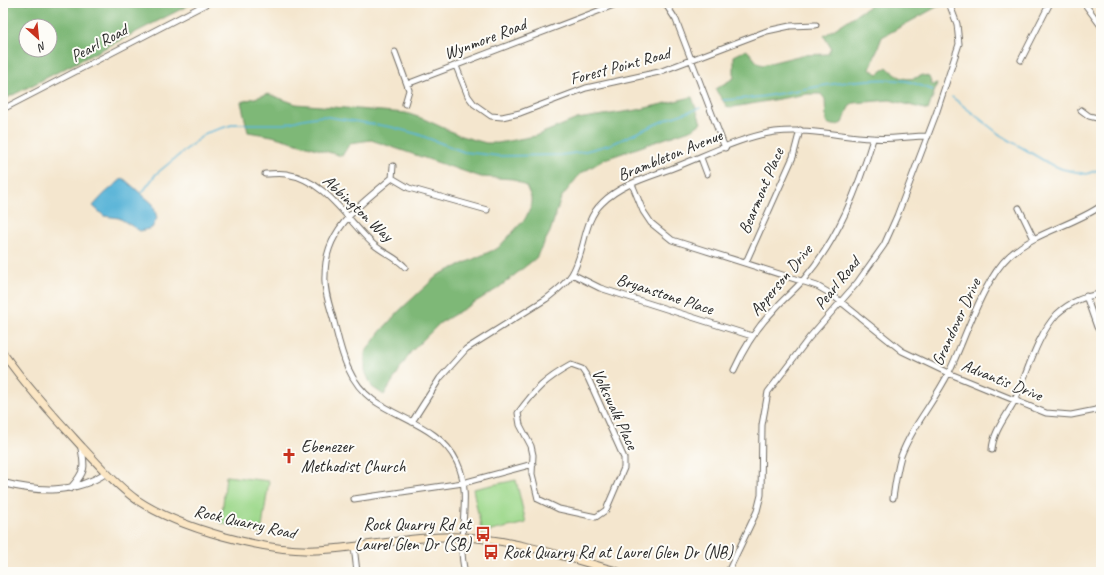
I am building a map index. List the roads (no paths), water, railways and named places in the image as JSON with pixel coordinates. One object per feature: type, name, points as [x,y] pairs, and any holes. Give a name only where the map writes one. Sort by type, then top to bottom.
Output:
[{"type":"main road","name":"Rock Quarry Road","points":[[3,353],[32,392],[106,473],[128,494],[157,512],[182,523],[231,538],[296,550],[354,546],[413,538],[464,537],[526,548],[619,572]]},
{"type":"street","name":"Pearl Road","points":[[3,109],[208,3]]},
{"type":"street","name":"Wynmore Road","points":[[407,84],[619,3]]},
{"type":"street","points":[[665,3],[676,20],[724,148]]},
{"type":"street","name":"Pearl Road","points":[[728,572],[757,511],[761,494],[762,425],[768,392],[809,338],[842,302],[884,245],[898,216],[928,136],[958,44],[957,24],[949,3]]},
{"type":"street","points":[[1021,60],[1050,3]]},
{"type":"street","points":[[1084,3],[1100,23]]},
{"type":"street","name":"Forest Point Road","points":[[456,66],[468,96],[474,104],[491,116],[502,117],[520,113],[586,88],[659,72],[767,31],[790,26],[816,25]]},
{"type":"street","points":[[394,52],[407,84],[408,90],[405,104]]},
{"type":"street","points":[[1082,110],[1090,116],[1101,119]]},
{"type":"street","name":"Brambleton Avenue","points":[[412,422],[440,378],[466,349],[558,290],[572,274],[586,228],[594,214],[602,203],[615,192],[759,135],[800,130],[873,139],[928,136]]},
{"type":"street","name":"Bearmont Place","points":[[746,262],[793,157],[800,130]]},
{"type":"street","name":"Apperson Drive","points":[[734,370],[752,336],[772,311],[803,280],[821,256],[843,219],[861,177],[873,139]]},
{"type":"street","points":[[701,158],[707,174]]},
{"type":"street","points":[[392,166],[392,178],[348,217],[335,236],[329,250],[325,277],[326,290],[344,360],[355,382],[373,400],[436,437],[448,448],[457,462],[465,491],[462,555],[465,572]]},
{"type":"street","name":"Abbington Way","points":[[265,174],[286,174],[309,182],[324,192],[374,245],[397,259],[405,267]]},
{"type":"street","points":[[392,178],[409,188],[486,210]]},
{"type":"street","name":"Advantis Drive","points":[[632,184],[643,210],[651,223],[672,240],[803,280],[827,291],[888,342],[902,351],[948,373],[1032,408],[1057,415],[1071,415],[1101,409]]},
{"type":"street","name":"Grandover Drive","points":[[894,498],[896,477],[906,444],[948,373],[988,286],[997,270],[1019,248],[1034,239],[1076,221],[1101,206]]},
{"type":"street","points":[[1019,208],[1034,239]]},
{"type":"street","name":"Bryanstone Place","points":[[572,274],[600,288],[752,336]]},
{"type":"street","points":[[992,450],[995,435],[1014,401],[1044,333],[1051,322],[1067,306],[1086,296],[1101,294]]},
{"type":"street","points":[[1086,296],[1097,327],[1101,333]]},
{"type":"street","name":"Volkswalk Place","points":[[571,366],[582,369],[588,378],[624,458],[624,468],[606,510],[596,517],[559,509],[538,499],[532,474],[533,464],[531,446],[520,425],[518,413],[534,391],[547,379],[571,366]]},
{"type":"street","points":[[71,488],[83,471],[84,465],[81,446]]},
{"type":"street","points":[[354,500],[463,483],[533,464]]},
{"type":"street","points":[[3,483],[47,491],[71,488],[88,483],[106,473]]},
{"type":"street","points":[[354,546],[357,572]]},
{"type":"water","points":[[123,178],[153,204],[157,218],[152,228],[140,231],[119,218],[104,216],[93,206],[104,194]]},
{"type":"waterway","points":[[723,100],[760,97],[839,83],[874,80],[906,81],[933,90]]},
{"type":"waterway","points":[[952,97],[999,134],[1048,163],[1062,169],[1086,174],[1101,169]]},
{"type":"waterway","points":[[142,193],[156,174],[206,133],[235,124],[285,124],[322,116],[391,127],[417,134],[464,152],[499,156],[561,155],[582,152],[612,144],[667,119],[700,108]]},
{"type":"place","name":"Ebenezer Methodist Church","points":[[289,456]]},
{"type":"place","name":"Rock Quarry Rd at Laurel Glen Dr (SB)","points":[[483,534]]},
{"type":"place","name":"Rock Quarry Rd at Laurel Glen Dr (NB)","points":[[491,552]]}]
